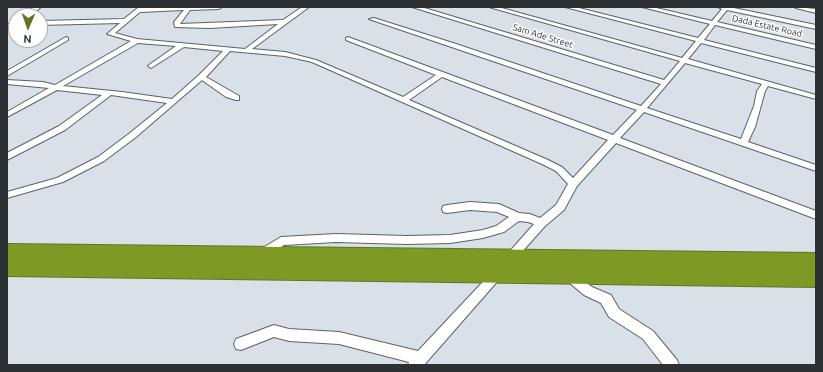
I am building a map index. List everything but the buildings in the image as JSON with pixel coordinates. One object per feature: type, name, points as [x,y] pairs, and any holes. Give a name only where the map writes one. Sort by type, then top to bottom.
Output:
[{"type":"highway","points":[[7,252],[260,255],[504,265],[566,274],[816,278]]},
{"type":"highway","points":[[7,267],[504,265],[816,261]]},
{"type":"street","points":[[219,7],[141,8],[110,34],[137,41],[285,54],[314,61],[545,162],[559,169],[573,184]]},
{"type":"street","points":[[246,51],[258,40],[306,7]]},
{"type":"street","name":"Sam Ade Street","points":[[415,7],[666,83]]},
{"type":"street","points":[[492,7],[816,97]]},
{"type":"street","points":[[568,7],[816,70]]},
{"type":"street","name":"Dada Estate Road","points":[[645,7],[816,47]]},
{"type":"street","points":[[241,344],[274,331],[289,335],[339,338],[418,362],[541,223],[560,207],[573,184],[666,83],[701,40],[724,7],[816,27]]},
{"type":"street","points":[[798,7],[816,11]]},
{"type":"street","points":[[188,8],[177,22],[177,26],[286,22]]},
{"type":"street","points":[[372,19],[454,45],[816,168]]},
{"type":"street","points":[[48,23],[125,21]]},
{"type":"street","points":[[348,39],[816,215]]},
{"type":"street","points":[[7,74],[66,40]]},
{"type":"street","points":[[7,115],[137,41]]},
{"type":"street","points":[[151,66],[183,45]]},
{"type":"street","points":[[7,195],[60,180],[101,159],[133,135],[202,77],[227,50]]},
{"type":"street","points":[[403,100],[442,74]]},
{"type":"street","points":[[202,77],[236,98]]},
{"type":"street","points":[[7,82],[172,101]]},
{"type":"street","points":[[743,144],[751,127],[761,91],[767,83]]},
{"type":"street","points":[[7,157],[62,128],[109,93]]},
{"type":"street","points":[[447,209],[470,206],[499,208],[517,217],[530,218],[541,223]]},
{"type":"street","points":[[260,255],[280,241],[301,239],[450,239],[483,234],[500,229],[517,217]]},
{"type":"street","points":[[566,274],[588,291],[606,299],[614,314],[648,335],[672,365]]}]
